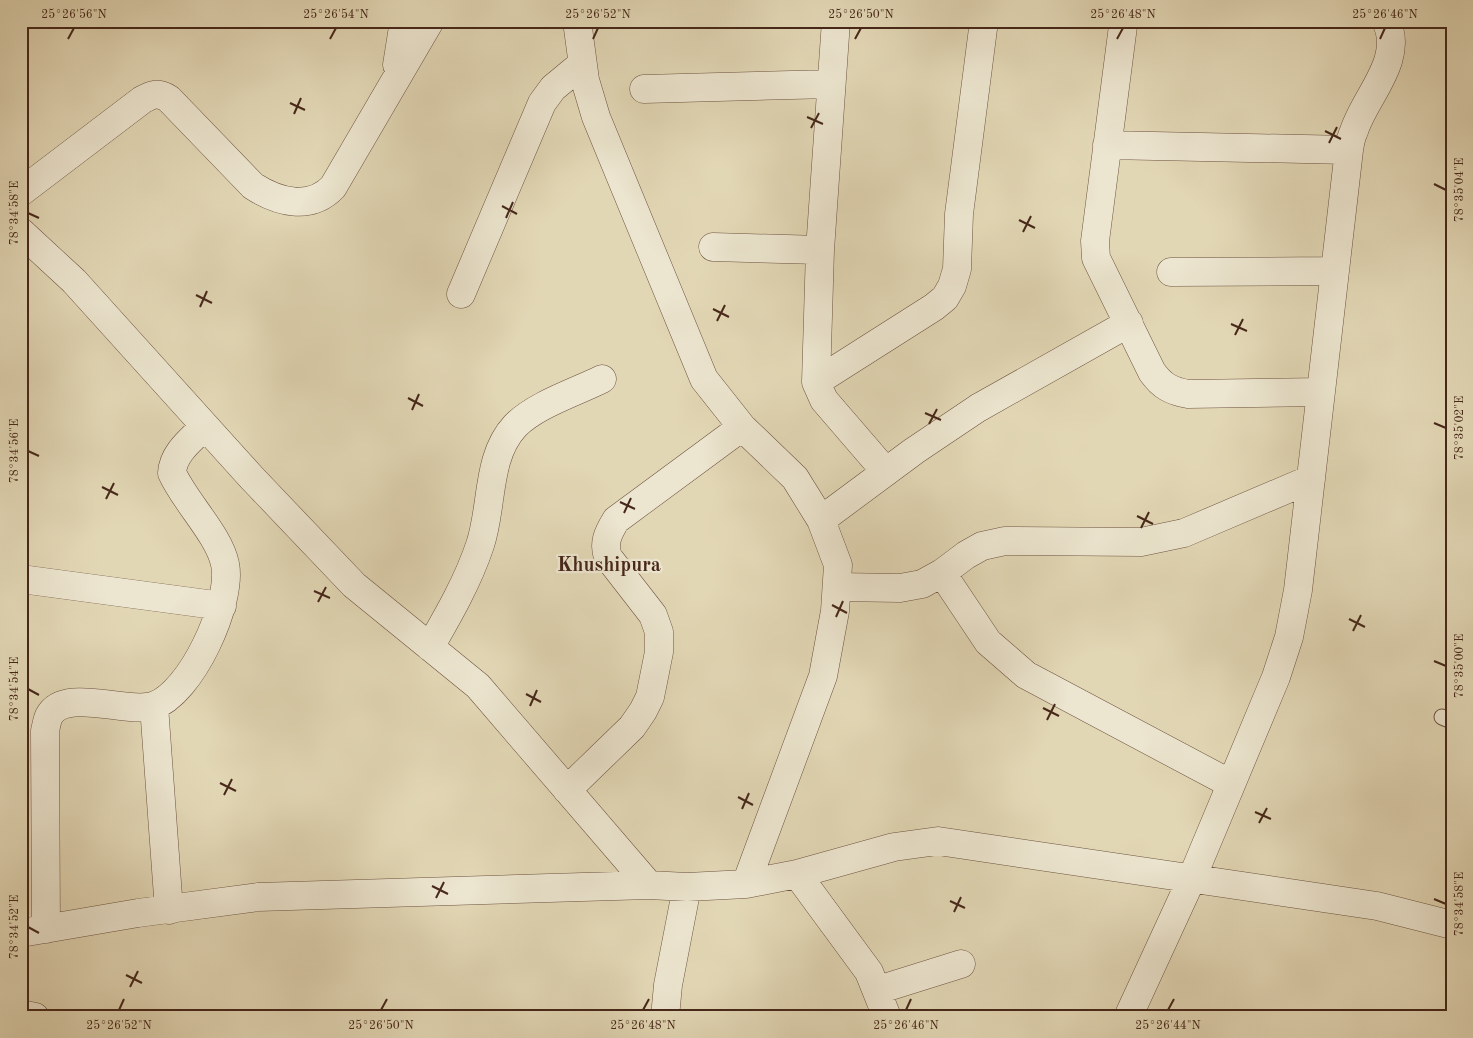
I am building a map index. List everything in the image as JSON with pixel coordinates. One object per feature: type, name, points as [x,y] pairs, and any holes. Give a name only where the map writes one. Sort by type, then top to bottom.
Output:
[{"type":"street","points":[[395,82],[404,21]]},
{"type":"street","points":[[21,192],[142,100],[152,94],[160,93],[169,98],[253,186],[276,199],[310,201],[324,196],[333,187],[430,21]]},
{"type":"street","points":[[576,21],[582,64],[596,117],[704,379],[742,427],[795,478],[821,520],[838,565],[835,611],[822,676],[746,884]]},
{"type":"street","points":[[836,21],[820,250],[816,382],[824,400],[886,472]]},
{"type":"street","points":[[816,382],[934,307],[945,298],[952,286],[957,269],[959,214],[984,21]]},
{"type":"street","points":[[1128,1017],[1192,878],[1276,676],[1289,637],[1298,590],[1349,150],[1354,130],[1384,72],[1391,49],[1390,29],[1386,21]]},
{"type":"street","points":[[1123,26],[1095,241],[1096,258],[1152,372],[1160,383],[1172,391],[1188,394],[1321,392]]},
{"type":"street","points":[[461,294],[542,102],[553,88],[582,64]]},
{"type":"street","points":[[644,89],[832,84]]},
{"type":"street","points":[[1107,145],[1349,150]]},
{"type":"street","points":[[21,232],[74,281],[205,426],[354,584],[478,686],[649,885]]},
{"type":"street","points":[[713,247],[820,250]]},
{"type":"street","points":[[1171,272],[1335,271]]},
{"type":"street","points":[[821,520],[978,408],[1129,323]]},
{"type":"street","points":[[430,647],[464,587],[481,544],[488,516],[496,460],[503,443],[515,426],[533,413],[602,379]]},
{"type":"street","points":[[205,426],[180,451],[172,465],[172,473],[220,549],[226,576],[222,606],[211,636],[176,692],[154,706],[137,707],[72,702],[58,706],[49,716],[45,731],[34,931],[258,897],[649,885],[687,887],[746,884],[797,874],[894,847],[938,841],[1377,906],[1452,925]]},
{"type":"street","points":[[567,790],[632,727],[643,712],[650,697],[659,652],[659,632],[653,615],[608,557],[605,548],[608,534],[616,520],[742,427]]},
{"type":"street","points":[[837,587],[900,588],[922,584],[982,546],[1005,541],[1141,542],[1184,533],[1219,520],[1310,479]]},
{"type":"street","points":[[942,573],[988,642],[1026,675],[1231,784]]},
{"type":"street","points":[[21,579],[222,606]]},
{"type":"street","points":[[154,706],[169,910]]},
{"type":"street","points":[[797,874],[869,972],[878,990],[887,1017]]},
{"type":"street","points":[[665,1017],[668,985],[687,887]]},
{"type":"street","points":[[878,990],[961,964]]},
{"type":"street","points":[[21,1014],[34,1017]]},
{"type":"district","name":"Khushipura","points":[[609,564]]}]
